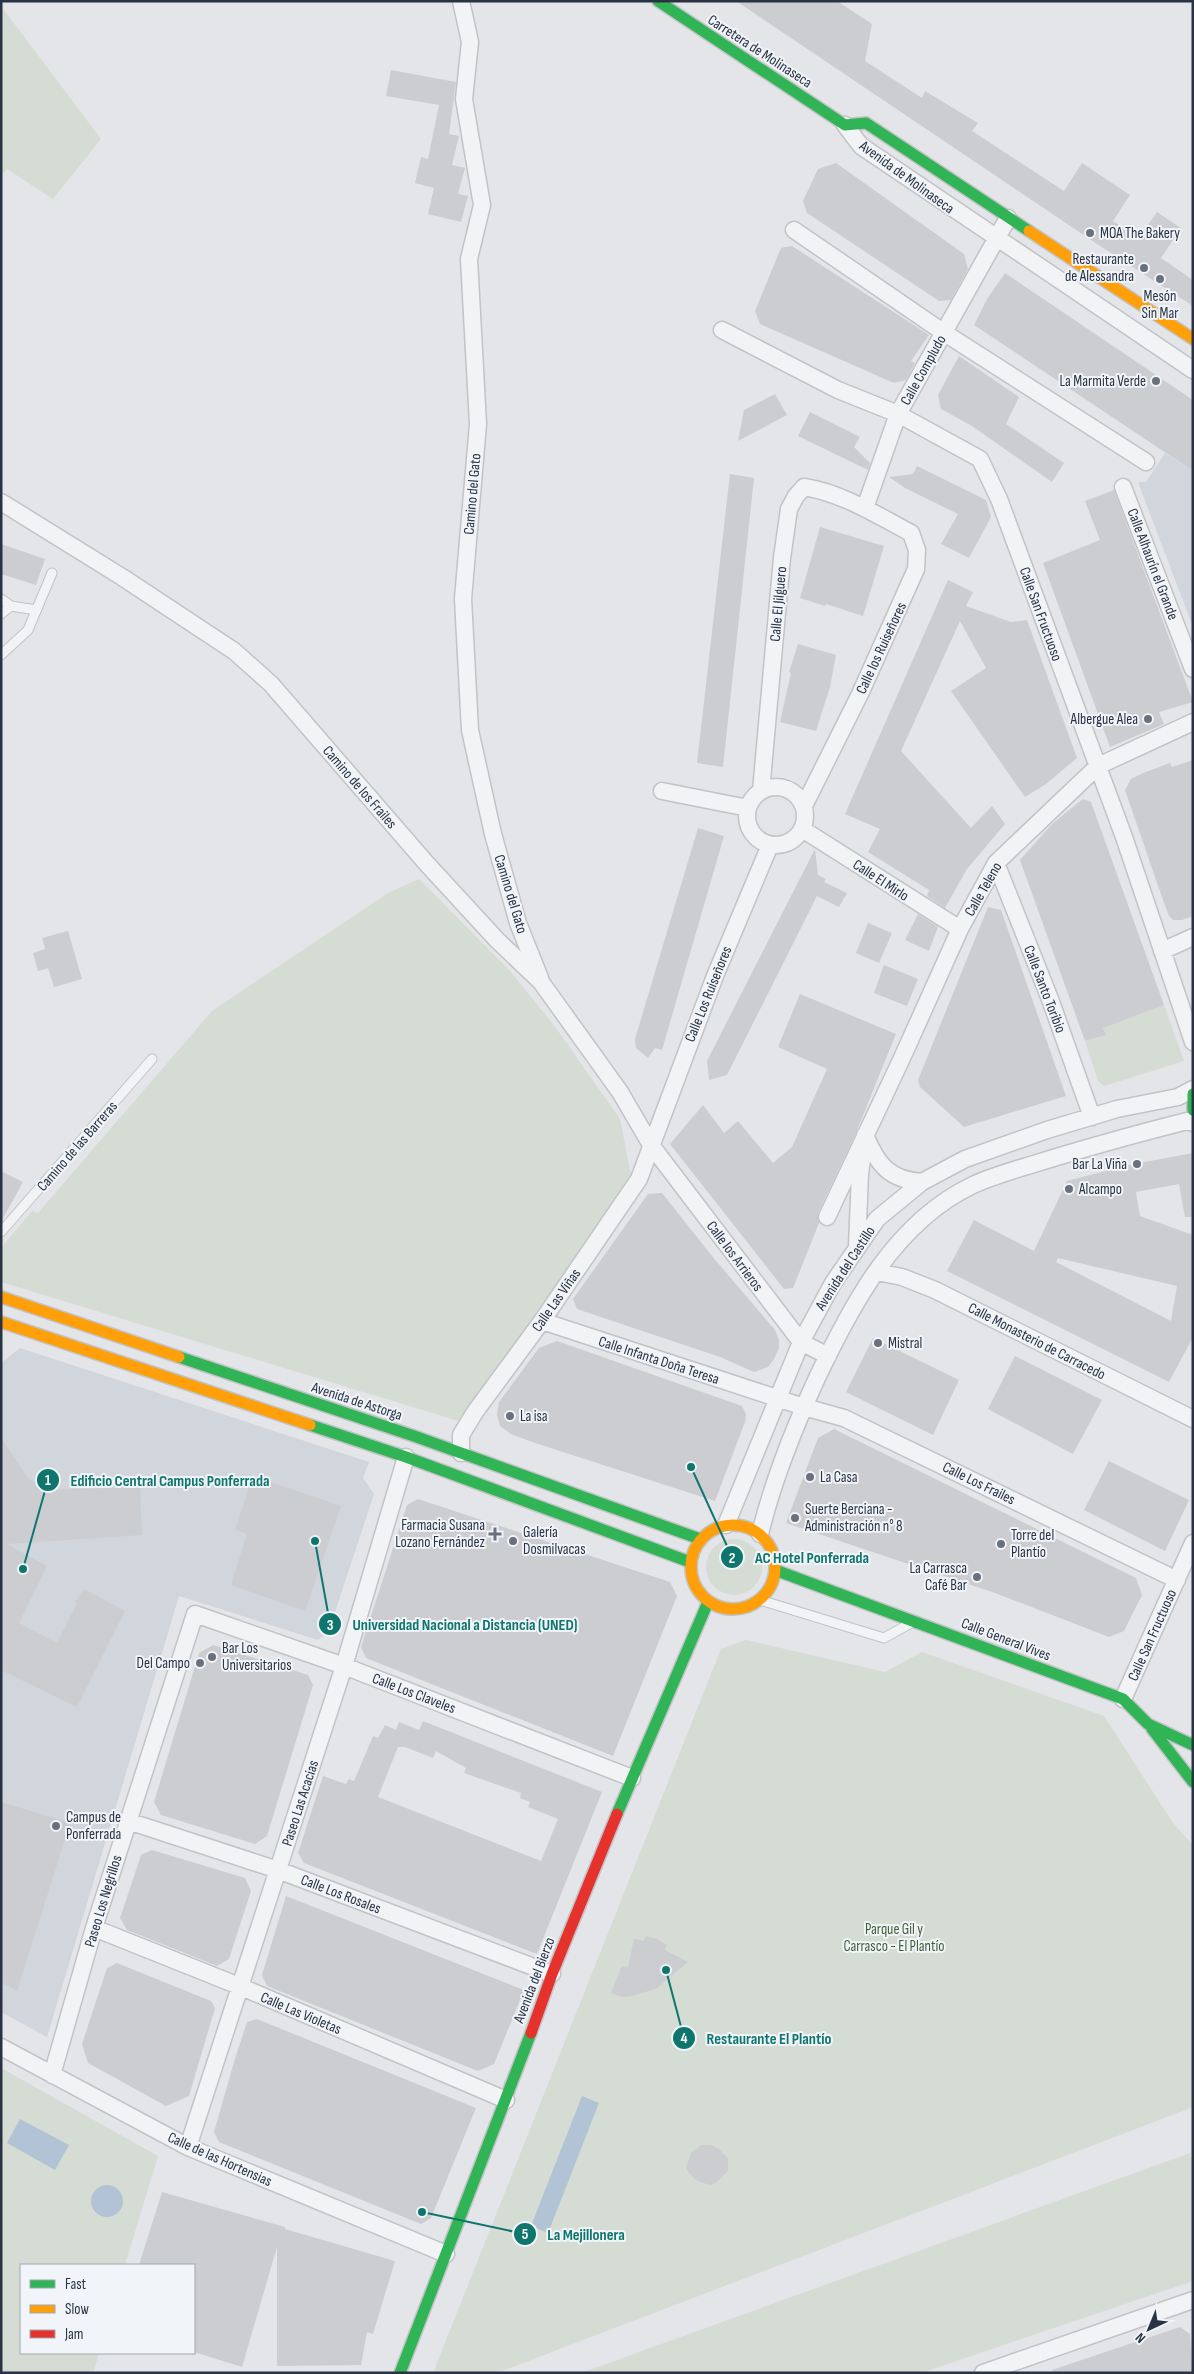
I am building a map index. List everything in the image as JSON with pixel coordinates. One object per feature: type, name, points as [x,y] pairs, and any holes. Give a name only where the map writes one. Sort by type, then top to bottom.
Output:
[{"type":"main road","name":"Carretera de Molinaseca","points":[[658,1],[845,125]]},
{"type":"main road","name":"Avenida de Molinaseca","points":[[845,125],[866,123],[1193,339]]},
{"type":"main road","points":[[1193,1094],[1193,1110]]},
{"type":"main road","name":"Avenida de Astorga","points":[[1,1297],[461,1453],[700,1539]]},
{"type":"main road","points":[[1,1322],[406,1457],[690,1562]]},
{"type":"main road","points":[[726,1525],[750,1528],[760,1534],[769,1544],[774,1556],[775,1570],[772,1583],[760,1600],[748,1607],[734,1610],[720,1608],[708,1602],[699,1594],[694,1584],[690,1562],[700,1539],[712,1530],[726,1525]]},
{"type":"main road","name":"Calle General Vives","points":[[775,1570],[916,1620],[1123,1699],[1148,1724],[1193,1746]]},
{"type":"main road","name":"Calle General Vives","points":[[772,1583],[845,1596]]},
{"type":"main road","name":"Avenida del Bierzo","points":[[400,2373],[506,2100],[552,1974],[632,1778],[708,1602]]},
{"type":"main road","name":"Calle General Vives","points":[[1148,1724],[1193,1782]]},
{"type":"street","name":"Camino del Gato","points":[[460,1],[470,42],[464,98],[482,205],[469,259],[478,424],[463,600],[470,730],[493,834],[518,923],[541,982]]},
{"type":"street","name":"Avenida de Molinaseca","points":[[845,125],[861,146],[1193,370]]},
{"type":"street","name":"Calle Compludo","points":[[865,508],[898,414],[1008,218]]},
{"type":"street","points":[[794,230],[944,332],[1146,462]]},
{"type":"street","name":"Calle San Fructuoso","points":[[722,330],[838,390],[898,414],[980,459],[999,499],[1098,766],[1193,1042]]},
{"type":"street","name":"Calle El Jilguero","points":[[761,791],[788,509],[804,487],[822,490],[865,508]]},
{"type":"street","name":"Calle Alhaurín el Grande","points":[[1123,487],[1193,669]]},
{"type":"street","name":"Camino de los Frailes","points":[[1,502],[122,576],[234,651],[271,684],[427,864],[496,940],[541,982],[620,1092],[650,1145]]},
{"type":"street","name":"Calle los Ruiseñores","points":[[804,806],[860,694],[916,569],[917,550],[911,533],[865,508]]},
{"type":"street","name":"Calle Teleno","points":[[827,1217],[960,929],[996,862],[1098,766],[1193,722]]},
{"type":"street","points":[[776,788],[790,791],[804,806],[805,818],[802,829],[797,837],[780,845],[770,845],[759,840],[751,831],[747,820],[748,808],[753,798],[761,791],[776,788]]},
{"type":"street","points":[[662,792],[748,808]]},
{"type":"street","name":"Calle El Mirlo","points":[[802,829],[960,929]]},
{"type":"street","name":"Calle Los Ruiseñores","points":[[650,1145],[715,976],[770,845]]},
{"type":"street","name":"Calle Santo Toribio","points":[[996,862],[1050,999],[1092,1117]]},
{"type":"street","points":[[1162,951],[1193,936]]},
{"type":"street","name":"Avenida del Castillo","points":[[726,1525],[776,1398],[801,1342],[833,1283],[877,1219],[922,1182],[965,1159],[994,1147],[1092,1117],[1178,1097],[1193,1089]]},
{"type":"street","name":"Avenida del Castillo","points":[[760,1534],[769,1496],[804,1407],[858,1297],[907,1235],[934,1208],[973,1184],[1100,1144],[1187,1121],[1193,1123]]},
{"type":"street","points":[[865,1135],[871,1150],[885,1169],[905,1181],[922,1182]]},
{"type":"street","name":"Calle Teleno","points":[[857,1246],[860,1174],[865,1135]]},
{"type":"street","name":"Calle Las Viñas","points":[[461,1453],[461,1435],[639,1179],[650,1145]]},
{"type":"street","name":"Calle los Arrieros","points":[[650,1145],[801,1342],[828,1356]]},
{"type":"street","name":"Calle Monasterio de Carracedo","points":[[877,1272],[902,1277],[935,1290],[1193,1419]]},
{"type":"street","name":"Calle Infanta Doña Teresa","points":[[542,1321],[776,1398]]},
{"type":"street","name":"Calle Los Frailes","points":[[776,1398],[844,1418],[1177,1580]]},
{"type":"street","name":"Paseo Las Acacias","points":[[188,2147],[344,1666],[406,1457]]},
{"type":"street","name":"Calle San Fructuoso","points":[[1123,1699],[1193,1543]]},
{"type":"street","name":"Calle Los Claveles","points":[[195,1614],[344,1666],[632,1778]]},
{"type":"street","name":"Paseo Los Negrillos","points":[[52,2075],[94,1928],[195,1614]]},
{"type":"street","name":"Calle Los Rosales","points":[[128,1820],[278,1870],[552,1974]]},
{"type":"street","name":"Calle Las Violetas","points":[[94,1928],[239,1986],[506,2100]]},
{"type":"street","name":"Calle de las Hortensias","points":[[1,2047],[188,2147],[446,2254]]},
{"type":"street","points":[[983,2373],[1193,2300]]},
{"type":"lane","points":[[1,655],[28,630],[52,573]]},
{"type":"lane","points":[[1,600],[11,606],[36,610]]},
{"type":"lane","points":[[1,614],[11,606]]},
{"type":"lane","name":"Camino de las Barreras","points":[[1,1232],[152,1060]]},
{"type":"lane","points":[[760,1600],[884,1638],[916,1620]]},
{"type":"shaded area","points":[[1165,453],[1193,471],[1193,627],[1138,482],[1146,482]]},
{"type":"shaded area","name":"Campus de Ponferrada","points":[[20,1348],[369,1462],[363,1478],[374,1494],[328,1633],[318,1640],[179,1596],[47,2037],[1,2012],[1,1363]]},
{"type":"green space","points":[[1,6],[101,139],[53,199],[7,169],[1,176]]},
{"type":"green space","points":[[419,879],[510,971],[556,1028],[620,1119],[631,1175],[550,1298],[462,1422],[1,1282],[1,1248],[32,1211],[38,1213],[212,1011],[388,893]]},
{"type":"green space","points":[[1164,1005],[1184,1061],[1104,1086],[1098,1081],[1085,1041],[1106,1035],[1102,1023],[1124,1020]]},
{"type":"green space","points":[[729,1539],[739,1539],[754,1547],[760,1556],[762,1567],[760,1578],[754,1587],[739,1595],[729,1595],[718,1590],[711,1583],[706,1572],[706,1562],[711,1551],[718,1544]]},
{"type":"green space","name":"Parque Gil y Carrasco - El Plantío","points":[[746,1640],[885,1672],[922,1652],[1104,1716],[1173,1823],[1193,1845],[1193,2107],[497,2373],[433,2373],[721,1649]]},
{"type":"green space","points":[[1,2068],[158,2156],[125,2264],[20,2264],[20,2354],[99,2354],[93,2373],[1,2373]]},
{"type":"green space","points":[[1190,2153],[1193,2169],[1193,2281],[921,2373],[581,2373]]},
{"type":"water","points":[[582,2096],[599,2103],[548,2233],[531,2226]]},
{"type":"water","points":[[20,2119],[69,2145],[55,2170],[7,2143]]},
{"type":"water","points":[[107,2185],[113,2186],[118,2190],[122,2195],[122,2207],[118,2212],[113,2216],[107,2217],[101,2216],[96,2212],[92,2207],[91,2201],[92,2195],[96,2190],[101,2186]]},
{"type":"building","points":[[736,1],[837,1],[872,24],[865,61],[922,98],[925,91],[978,123],[972,131],[1064,191],[1082,163],[1130,195],[1113,221],[1139,238],[1157,212],[1181,228],[1161,258],[1193,280],[1193,306],[1097,244]]},
{"type":"building","points":[[391,70],[456,82],[449,134],[459,136],[452,165],[465,168],[458,194],[468,196],[461,222],[428,214],[434,188],[415,183],[421,157],[428,159],[439,105],[386,96]]},
{"type":"building","points":[[836,163],[964,254],[968,269],[951,300],[939,301],[807,213],[803,201],[818,169]]},
{"type":"building","points":[[792,246],[929,335],[911,361],[915,363],[906,380],[894,383],[760,324],[755,311],[781,248]]},
{"type":"building","points":[[1005,273],[1193,400],[1193,471],[974,325],[987,299]]},
{"type":"building","points":[[959,356],[1019,397],[1006,424],[1064,463],[1052,482],[972,426],[941,409],[938,395]]},
{"type":"building","points":[[775,394],[787,415],[738,441],[744,410]]},
{"type":"building","points":[[810,412],[860,437],[854,447],[870,463],[868,470],[798,436]]},
{"type":"building","points":[[917,466],[986,500],[991,517],[969,558],[941,544],[958,514],[905,488],[889,477],[913,474]]},
{"type":"building","points":[[730,474],[754,478],[723,767],[697,763]]},
{"type":"building","points":[[1114,490],[1193,702],[1159,712],[1164,724],[1110,747],[1043,563],[1100,540],[1085,501]]},
{"type":"building","points":[[820,527],[884,546],[863,616],[800,598]]},
{"type":"building","points":[[1,544],[45,559],[36,585],[1,574]]},
{"type":"building","points":[[948,580],[973,592],[966,606],[1011,622],[1027,620],[1077,758],[1046,784],[1025,797],[951,691],[986,668],[960,621],[901,751],[971,828],[992,806],[1005,824],[967,869],[945,908],[927,896],[929,890],[868,852],[880,829],[845,814]]},
{"type":"building","points":[[798,644],[836,655],[830,687],[816,731],[780,722],[791,673],[789,672]]},
{"type":"building","points":[[1193,760],[1193,916],[1182,920],[1173,920],[1169,916],[1163,900],[1125,790],[1131,779],[1143,773],[1170,763],[1172,767]]},
{"type":"building","points":[[1083,799],[1091,802],[1164,1005],[1103,1028],[1106,1035],[1085,1041],[1020,860],[1052,824]]},
{"type":"building","points":[[698,828],[724,836],[662,1050],[655,1048],[648,1058],[636,1048],[635,1039]]},
{"type":"building","points":[[815,849],[818,875],[826,879],[824,882],[847,893],[839,907],[817,896],[727,1075],[709,1080],[707,1061]]},
{"type":"building","points":[[988,907],[1001,910],[1066,1096],[964,1127],[920,1087],[918,1080]]},
{"type":"building","points":[[918,914],[938,927],[929,951],[905,940]]},
{"type":"building","points":[[868,923],[892,933],[879,963],[856,953]]},
{"type":"building","points":[[68,931],[82,979],[54,987],[48,968],[38,971],[33,953],[45,949],[42,938]]},
{"type":"building","points":[[884,965],[918,979],[907,1006],[874,993]]},
{"type":"building","points":[[800,994],[896,1034],[855,1135],[818,1213],[819,1223],[793,1288],[784,1289],[670,1144],[703,1105],[724,1133],[738,1121],[773,1163],[792,1147],[827,1069],[778,1047]]},
{"type":"building","points":[[1193,1153],[1193,1217],[1185,1217],[1179,1184],[1136,1192],[1140,1216],[1193,1235],[1193,1337],[1169,1382],[947,1271],[974,1220],[1034,1251],[1067,1181],[1129,1165]],"holes":[[[1058,1258],[1177,1286],[1171,1321],[1056,1262]]]},
{"type":"building","points":[[1,1171],[23,1182],[1,1222]]},
{"type":"building","points":[[662,1193],[712,1256],[775,1330],[779,1340],[779,1348],[768,1367],[754,1372],[720,1357],[577,1309],[573,1299],[648,1194]]},
{"type":"building","points":[[873,1338],[959,1380],[933,1435],[846,1392]]},
{"type":"building","points":[[557,1341],[742,1406],[746,1414],[745,1422],[715,1501],[535,1443],[511,1434],[500,1426],[497,1415],[499,1402],[539,1348]]},
{"type":"building","points":[[1015,1356],[1102,1400],[1073,1454],[988,1409]]},
{"type":"building","points":[[834,1429],[1136,1578],[1142,1595],[1124,1631],[1109,1637],[995,1593],[786,1523],[818,1438]]},
{"type":"building","points":[[1,1438],[29,1479],[50,1490],[140,1487],[142,1535],[7,1544],[47,1566],[19,1623],[57,1643],[77,1603],[75,1602],[84,1589],[125,1611],[77,1707],[1,1670]]},
{"type":"building","points":[[1109,1461],[1189,1500],[1165,1551],[1084,1510]]},
{"type":"building","points":[[253,1476],[341,1506],[305,1611],[231,1585],[247,1534],[235,1530]]},
{"type":"building","points":[[418,1499],[670,1582],[677,1596],[613,1756],[366,1658],[361,1647],[407,1505]]},
{"type":"building","points":[[213,1645],[308,1675],[313,1685],[267,1836],[255,1844],[161,1815],[154,1802],[199,1653]]},
{"type":"building","points":[[423,1721],[602,1792],[537,1954],[304,1863],[298,1853],[323,1776],[346,1784],[349,1779],[354,1781],[373,1736],[378,1738],[385,1725],[396,1730],[399,1722],[419,1730]],"holes":[[[398,1747],[405,1747],[433,1758],[436,1751],[466,1768],[464,1773],[521,1793],[520,1798],[530,1802],[528,1807],[558,1819],[541,1861],[378,1797]]]},
{"type":"building","points":[[1,1802],[70,1823],[17,1991],[1,1982]]},
{"type":"building","points":[[152,1850],[245,1878],[251,1891],[229,1959],[217,1966],[127,1930],[120,1918],[141,1855]]},
{"type":"building","points":[[286,1896],[524,1990],[494,2064],[478,2071],[267,1986],[262,1975]]},
{"type":"building","points":[[646,1936],[657,1939],[667,1945],[665,1950],[688,1962],[656,1989],[622,1997],[611,1993],[622,1966],[628,1967],[634,1939],[644,1941]]},
{"type":"building","points":[[117,1963],[211,2001],[215,2008],[189,2096],[166,2106],[88,2063],[82,2044],[107,1968]]},
{"type":"building","points":[[257,2019],[476,2108],[431,2218],[421,2224],[219,2142],[214,2132],[234,2062],[247,2022]]},
{"type":"building","points":[[701,2145],[711,2145],[719,2149],[728,2158],[728,2171],[716,2183],[710,2185],[693,2178],[686,2168],[691,2153]]},
{"type":"building","points":[[162,2192],[395,2261],[373,2334],[367,2332],[361,2365],[277,2366],[277,2247],[242,2367],[195,2352],[195,2264],[139,2264]]},
{"type":"building","points":[[1180,2327],[1190,2334],[1192,2373],[1053,2373],[1052,2370]]},
{"type":"traffic: fast","points":[[658,1],[845,125],[866,123],[1029,231]]},
{"type":"traffic: fast","points":[[1193,1094],[1193,1110]]},
{"type":"traffic: fast","points":[[179,1357],[414,1436],[700,1539]]},
{"type":"traffic: fast","points":[[310,1425],[406,1457],[690,1562]]},
{"type":"traffic: fast","points":[[775,1570],[1123,1699],[1148,1724],[1193,1745]]},
{"type":"traffic: fast","points":[[617,1814],[708,1602]]},
{"type":"traffic: fast","points":[[1152,1729],[1193,1782]]},
{"type":"traffic: fast","points":[[400,2373],[531,2033]]},
{"type":"traffic: slow","points":[[1029,231],[1193,339]]},
{"type":"traffic: slow","points":[[1,1297],[179,1357]]},
{"type":"traffic: slow","points":[[1,1322],[310,1425]]},
{"type":"traffic: slow","points":[[725,1525],[741,1525],[757,1532],[768,1543],[775,1559],[775,1567],[772,1583],[763,1597],[757,1602],[741,1609],[725,1609],[709,1602],[698,1591],[691,1575],[691,1559],[698,1543],[709,1532],[725,1525]]},
{"type":"traffic: jam","points":[[531,2033],[552,1974],[617,1814]]},
{"type":"place","name":"MOA The Bakery","points":[[1090,233]]},
{"type":"place","name":"Restaurante de Alessandra","points":[[1144,268]]},
{"type":"place","name":"Mesón Sin Mar","points":[[1160,279]]},
{"type":"place","name":"La Marmita Verde","points":[[1156,381]]},
{"type":"place","name":"Albergue Alea","points":[[1148,719]]},
{"type":"place","name":"Bar La Viña","points":[[1137,1164]]},
{"type":"place","name":"Alcampo","points":[[1069,1189]]},
{"type":"place","name":"Mistral","points":[[878,1343]]},
{"type":"place","name":"La isa","points":[[510,1416]]},
{"type":"place","name":"AC Hotel Ponferrada","points":[[691,1467]]},
{"type":"place","name":"La Casa","points":[[810,1477]]},
{"type":"place","name":"Suerte Berciana - Administración n° 8","points":[[795,1518]]},
{"type":"place","name":"Farmacia Susana Lozano Fernández","points":[[495,1534]]},
{"type":"place","name":"Universidad Nacional a Distancia (UNED)","points":[[315,1541]]},
{"type":"place","name":"Galería Dosmilvacas","points":[[513,1541]]},
{"type":"place","name":"Torre del Plantío","points":[[1001,1544]]},
{"type":"place","name":"Edificio Central Campus Ponferrada","points":[[23,1569]]},
{"type":"place","name":"La Carrasca Café Bar","points":[[977,1577]]},
{"type":"place","name":"Bar Los Universitarios","points":[[212,1657]]},
{"type":"place","name":"Del Campo","points":[[200,1663]]},
{"type":"place","name":"Campus de Ponferrada","points":[[56,1826]]},
{"type":"place","name":"Restaurante El Plantío","points":[[666,1970]]},
{"type":"place","name":"La Mejillonera","points":[[422,2212]]}]
